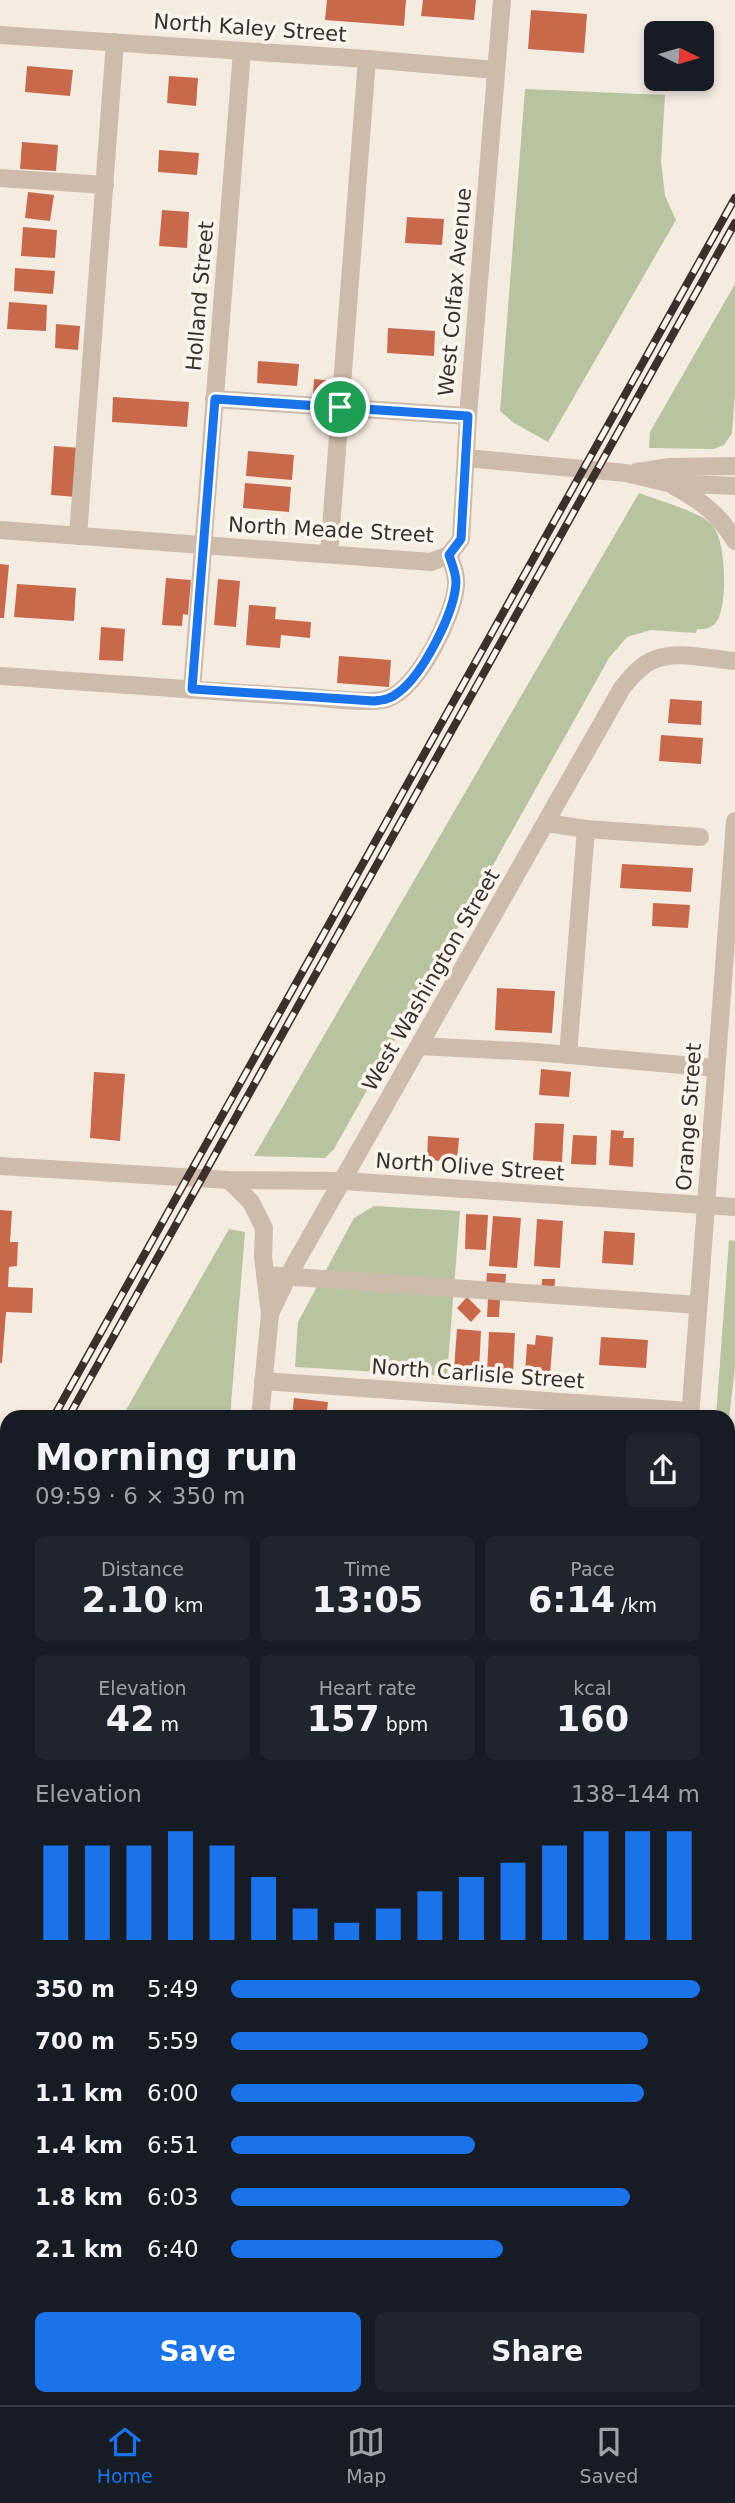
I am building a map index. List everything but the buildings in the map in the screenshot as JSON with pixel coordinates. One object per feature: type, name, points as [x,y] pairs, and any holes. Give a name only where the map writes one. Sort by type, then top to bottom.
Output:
[{"type":"street","name":"West Colfax Avenue","points":[[449,555],[461,539],[468,416],[502,0]]},
{"type":"street","name":"North Kaley Street","points":[[0,34],[496,70]]},
{"type":"street","points":[[78,536],[115,42]]},
{"type":"street","name":"Holland Street","points":[[192,689],[242,51]]},
{"type":"street","points":[[329,554],[367,59]]},
{"type":"street","points":[[0,178],[105,185]]},
{"type":"street","points":[[215,399],[468,416]]},
{"type":"street","points":[[466,458],[626,473],[668,483],[735,486]]},
{"type":"street","points":[[626,473],[670,467],[735,466]]},
{"type":"street","points":[[668,483],[690,494],[711,510],[735,541]]},
{"type":"street","name":"North Meade Street","points":[[0,530],[431,562],[449,555]]},
{"type":"street","points":[[0,676],[374,701],[387,699],[408,684],[444,626],[454,599],[456,584],[449,555]]},
{"type":"street","name":"West Washington Street","points":[[261,1410],[270,1314],[288,1276],[622,688],[652,660],[671,655],[735,661]]},
{"type":"street","name":"Orange Street","points":[[690,1410],[735,821]]},
{"type":"street","points":[[547,824],[700,837]]},
{"type":"street","points":[[568,1055],[586,829]]},
{"type":"street","points":[[419,1046],[716,1068]]},
{"type":"street","name":"North Olive Street","points":[[0,1166],[229,1180],[343,1181],[735,1207]]},
{"type":"street","points":[[229,1180],[251,1202],[264,1228],[265,1275],[270,1314]]},
{"type":"street","points":[[265,1275],[698,1306]]},
{"type":"street","name":"North Carlisle Street","points":[[263,1381],[627,1410]]},
{"type":"green space","points":[[525,89],[665,95],[661,161],[665,196],[676,220],[548,442],[514,423],[500,411]]},
{"type":"green space","points":[[735,284],[735,394],[732,433],[724,445],[714,449],[649,448],[650,432]]},
{"type":"green space","points":[[639,493],[689,511],[713,526],[721,544],[724,571],[722,609],[718,620],[711,627],[697,629],[696,633],[651,630],[627,637],[609,658],[334,1149],[325,1158],[254,1156]]},
{"type":"green space","points":[[374,1206],[460,1211],[447,1376],[295,1367],[298,1322],[354,1218]]},
{"type":"green space","points":[[229,1229],[245,1232],[231,1410],[126,1410]]},
{"type":"green space","points":[[729,1240],[735,1241],[735,1368],[730,1410],[717,1410]]},
{"type":"railway","points":[[57,1410],[735,198]]},
{"type":"railway","points":[[72,1410],[735,223]]},
{"type":"route","points":[[215,399],[340,407],[468,416],[461,539],[449,555],[456,584],[454,599],[444,626],[408,684],[387,699],[374,701],[192,689],[215,399]]}]
